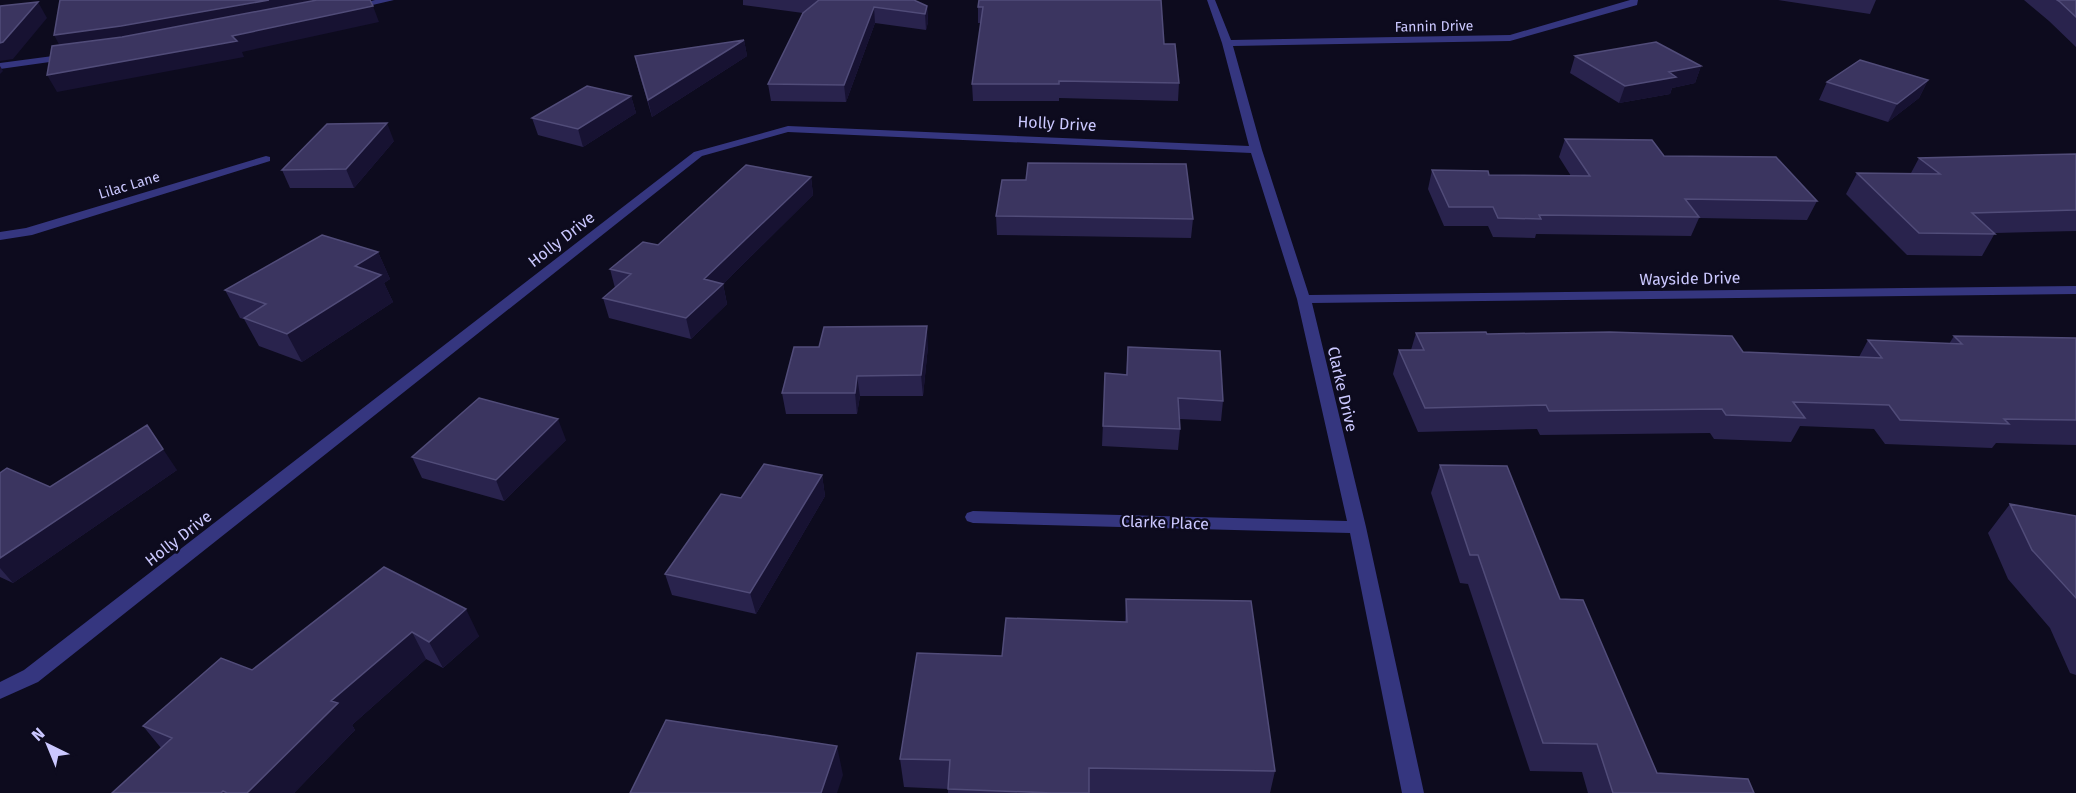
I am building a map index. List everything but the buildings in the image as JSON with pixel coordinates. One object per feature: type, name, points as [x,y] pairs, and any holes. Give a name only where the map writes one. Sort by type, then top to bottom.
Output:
[{"type":"street","points":[[342,9],[390,0]]},
{"type":"street","name":"Clarke Drive","points":[[1211,0],[1227,43],[1256,150],[1304,299],[1357,527],[1413,793]]},
{"type":"street","name":"Fannin Drive","points":[[1227,43],[1510,38],[1634,3],[1634,0]]},
{"type":"street","points":[[0,66],[83,55]]},
{"type":"street","name":"Holly Drive","points":[[0,691],[31,675],[698,154],[788,129],[1256,150]]},
{"type":"street","name":"Lilac Lane","points":[[0,236],[28,232],[266,159]]},
{"type":"street","name":"Wayside Drive","points":[[1304,299],[2076,290]]},
{"type":"street","name":"Clarke Place","points":[[973,517],[1357,527]]}]
